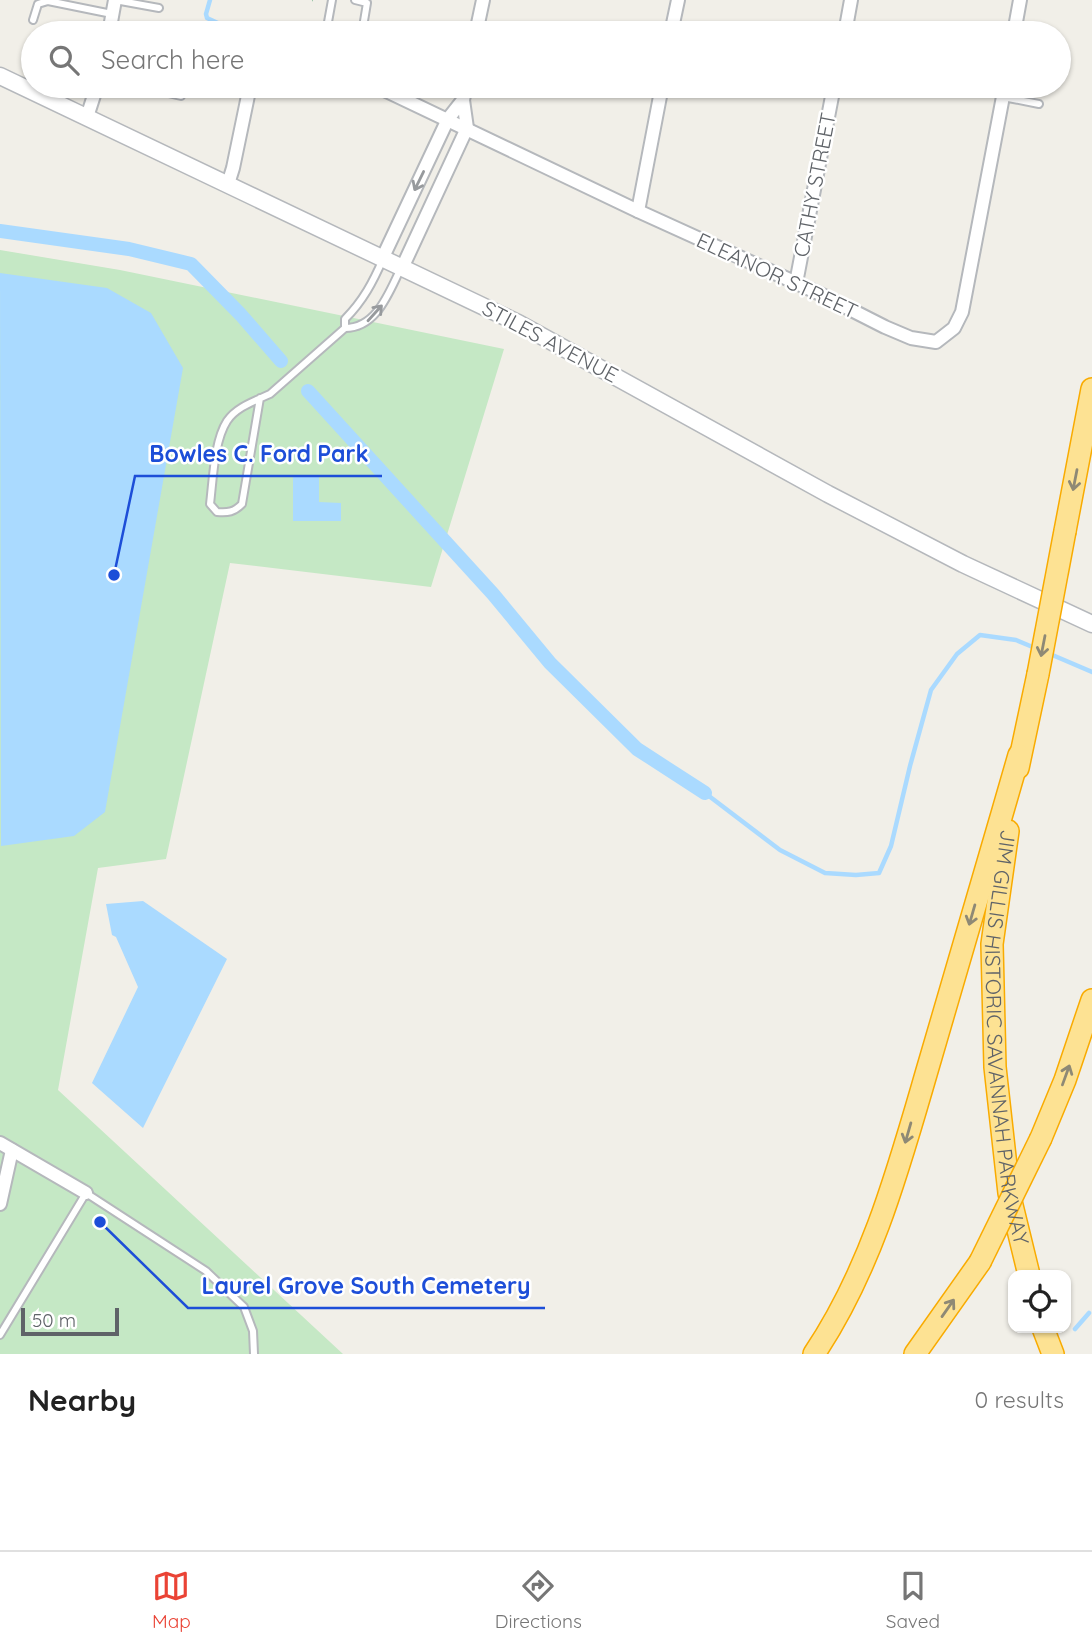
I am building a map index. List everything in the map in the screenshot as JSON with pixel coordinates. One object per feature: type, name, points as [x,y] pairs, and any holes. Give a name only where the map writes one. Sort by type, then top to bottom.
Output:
[{"type":"highway","name":"JIM GILLIS HISTORIC SAVANNAH PARKWAY","points":[[1028,1270],[1009,1193],[1000,1127],[995,1067],[992,944],[1019,755],[1038,674],[1092,388]]},
{"type":"highway","points":[[814,1354],[830,1331],[864,1262],[896,1175],[1019,755]]},
{"type":"highway","points":[[915,1354],[980,1262],[1041,1138],[1065,1080],[1092,1000]]},
{"type":"highway","points":[[1045,1333],[1053,1354]]},
{"type":"street","points":[[112,21],[115,0]]},
{"type":"street","points":[[479,21],[483,0]]},
{"type":"street","points":[[674,21],[678,0]]},
{"type":"street","points":[[847,21],[851,0]]},
{"type":"street","points":[[1016,21],[1020,0]]},
{"type":"street","name":"STILES AVENUE","points":[[0,76],[21,86]]},
{"type":"street","name":"STILES AVENUE","points":[[47,98],[518,323],[912,537],[1092,624]]},
{"type":"street","points":[[87,117],[93,98]]},
{"type":"street","points":[[228,184],[248,98]]},
{"type":"street","name":"ELEANOR STREET","points":[[403,98],[911,338],[936,342],[954,328],[962,312],[1003,98]]},
{"type":"street","points":[[638,211],[660,98]]},
{"type":"street","name":"CATHY STREET","points":[[796,283],[832,98]]},
{"type":"street","points":[[383,257],[449,119],[463,100]]},
{"type":"street","points":[[402,266],[467,128],[463,100]]},
{"type":"street","points":[[0,1143],[86,1193]]},
{"type":"street","points":[[0,1204],[12,1150]]},
{"type":"lane","points":[[115,0],[159,8]]},
{"type":"lane","points":[[328,21],[332,0]]},
{"type":"lane","points":[[355,0],[367,2],[364,21]]},
{"type":"lane","points":[[33,20],[38,4],[48,1],[113,14]]},
{"type":"lane","points":[[1023,98],[1039,104]]},
{"type":"lane","points":[[345,328],[345,318],[366,294],[383,257]]},
{"type":"lane","points":[[260,398],[242,503],[227,513],[216,512],[210,504],[220,439],[227,420],[243,406],[260,398],[270,394],[345,328],[369,321],[381,307],[402,266]]},
{"type":"lane","points":[[0,1335],[86,1193],[206,1271],[244,1307],[253,1331],[254,1354]]},
{"type":"green space","points":[[0,250],[120,270],[504,349],[431,587],[230,563],[166,859],[98,868],[58,1090],[343,1354],[0,1354]]},
{"type":"water","points":[[0,273],[107,288],[151,313],[183,368],[105,812],[74,836],[1,846]]},
{"type":"water","points":[[293,475],[319,475],[319,502],[341,503],[341,521],[293,521]]},
{"type":"water","points":[[143,901],[227,959],[143,1128],[92,1083],[138,987],[116,937],[112,935],[106,904]]},
{"type":"waterway","points":[[210,0],[206,14],[207,18],[213,21]]},
{"type":"waterway","points":[[0,231],[129,249],[191,264],[281,361]]},
{"type":"waterway","points":[[308,391],[493,594],[550,663],[637,749],[705,793]]},
{"type":"waterway","points":[[705,793],[780,850],[825,873],[879,873],[891,846],[931,690],[957,654],[980,635],[1016,640],[1035,648]]},
{"type":"waterway","points":[[1050,654],[1092,672]]},
{"type":"waterway","points":[[1075,1329],[1089,1313]]},
{"type":"place","name":"Bowles C. Ford Park","points":[[114,575]]},
{"type":"place","name":"Laurel Grove South Cemetery","points":[[100,1222]]}]
